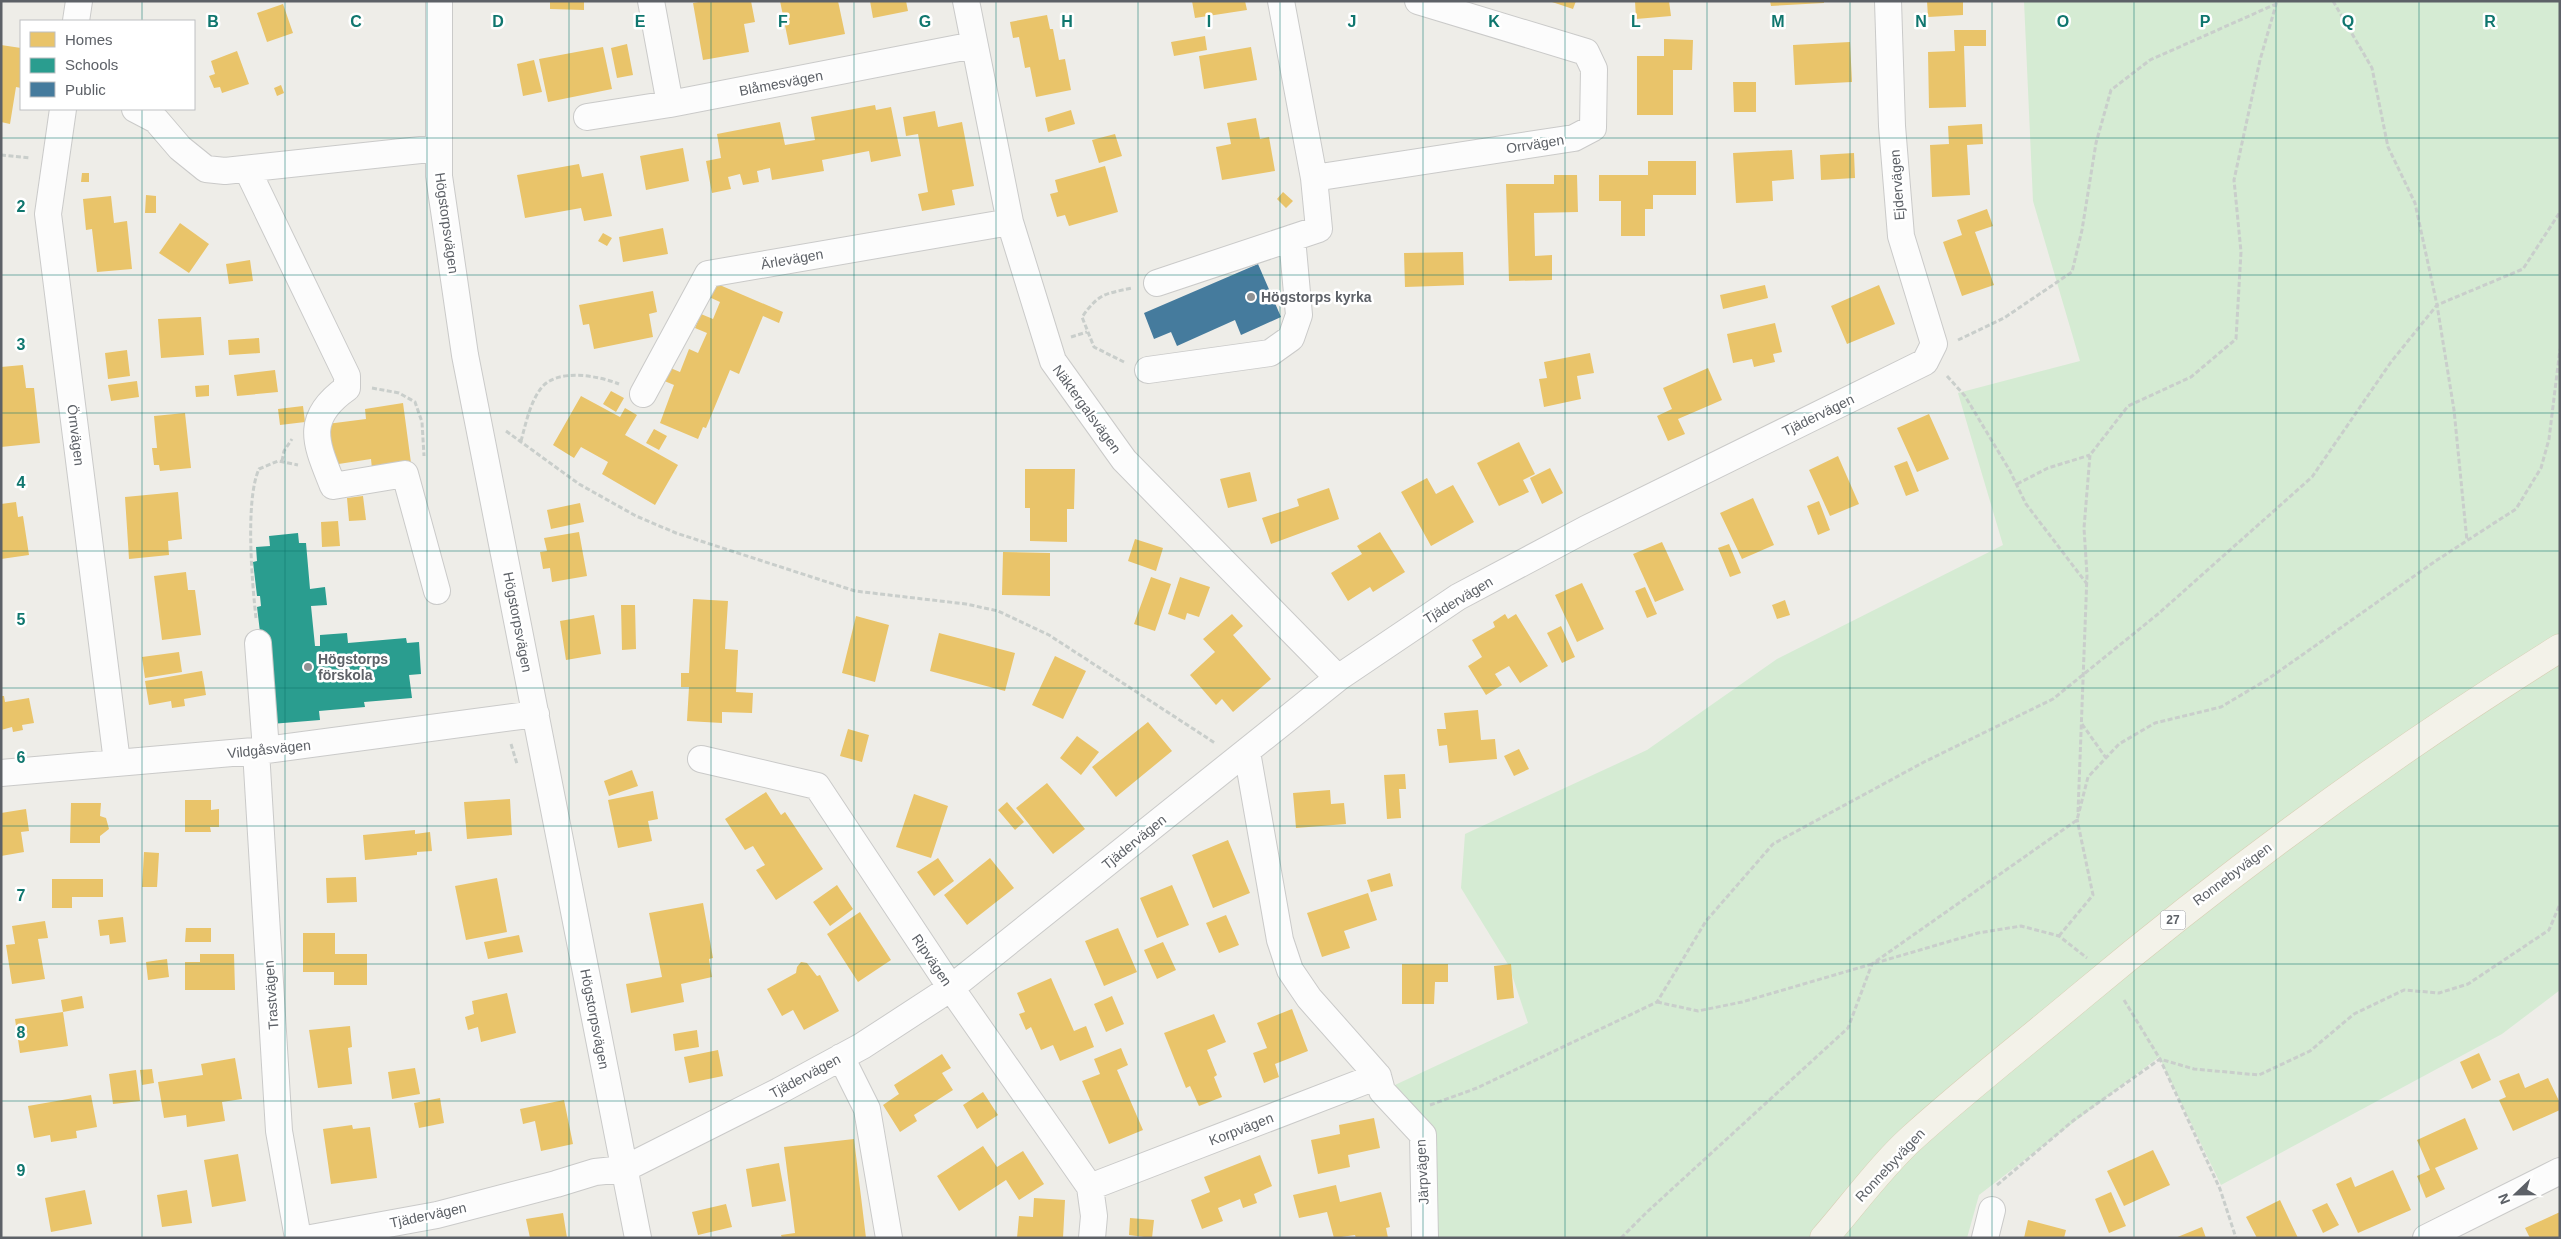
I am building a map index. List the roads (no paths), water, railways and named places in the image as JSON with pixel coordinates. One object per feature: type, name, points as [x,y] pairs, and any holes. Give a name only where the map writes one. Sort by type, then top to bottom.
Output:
[{"type":"main road","name":"Ronnebyvägen","points":[[1824,1238],[1910,1139],[2165,926],[2367,774],[2487,693],[2560,648]]},
{"type":"street","points":[[76,20],[79,1]]},
{"type":"street","name":"Högstorpsvägen","points":[[439,1],[439,176],[465,355],[638,1238]]},
{"type":"street","points":[[651,1],[670,104]]},
{"type":"street","name":"Näktergalsvägen","points":[[966,1],[1010,222],[1052,361],[1124,460],[1338,678]]},
{"type":"street","points":[[1157,283],[1319,229],[1314,178],[1281,1]]},
{"type":"street","name":"Orrvägen","points":[[1314,178],[1574,138],[1593,128],[1594,69],[1586,52],[1418,1]]},
{"type":"street","name":"Ejdervägen","points":[[1888,1],[1892,126],[1901,236],[1934,344],[1927,359]]},
{"type":"street","name":"Blåmesvägen","points":[[587,117],[670,104],[974,45]]},
{"type":"street","name":"Örnvägen","points":[[64,110],[48,214],[117,762]]},
{"type":"street","points":[[137,110],[156,120],[180,148],[206,170],[225,172],[439,148]]},
{"type":"street","points":[[248,169],[347,376],[347,388],[331,399],[320,413],[317,444],[333,486],[405,474],[437,591]]},
{"type":"street","name":"Ärlevägen","points":[[643,394],[708,274],[1010,222]]},
{"type":"street","points":[[1148,370],[1270,353],[1290,338],[1299,315],[1292,238]]},
{"type":"street","name":"Tjädervägen","points":[[311,1238],[437,1215],[595,1172],[624,1170],[841,1057],[951,988],[1338,678],[1458,598],[1586,529],[1927,359]]},
{"type":"street","name":"Trastvägen","points":[[258,643],[261,751],[279,1130],[298,1238]]},
{"type":"street","name":"Vildgåsvägen","points":[[1,773],[261,751],[536,714]]},
{"type":"street","name":"Järpvägen","points":[[1243,755],[1280,940],[1290,970],[1309,998],[1380,1083],[1404,1115],[1423,1135],[1425,1238]]},
{"type":"street","name":"Ripvägen","points":[[701,758],[817,786],[951,988],[1090,1187],[1094,1216],[1092,1238]]},
{"type":"street","points":[[841,1057],[867,1109],[889,1238]]},
{"type":"street","name":"Korpvägen","points":[[1090,1187],[1380,1083]]},
{"type":"street","points":[[2426,1238],[2560,1171]]},
{"type":"street","points":[[1985,1238],[1992,1210]]},
{"type":"place","name":"Högstorps kyrka","points":[[1251,297]]},
{"type":"place","name":"Högstorps förskola","points":[[308,667]]}]
